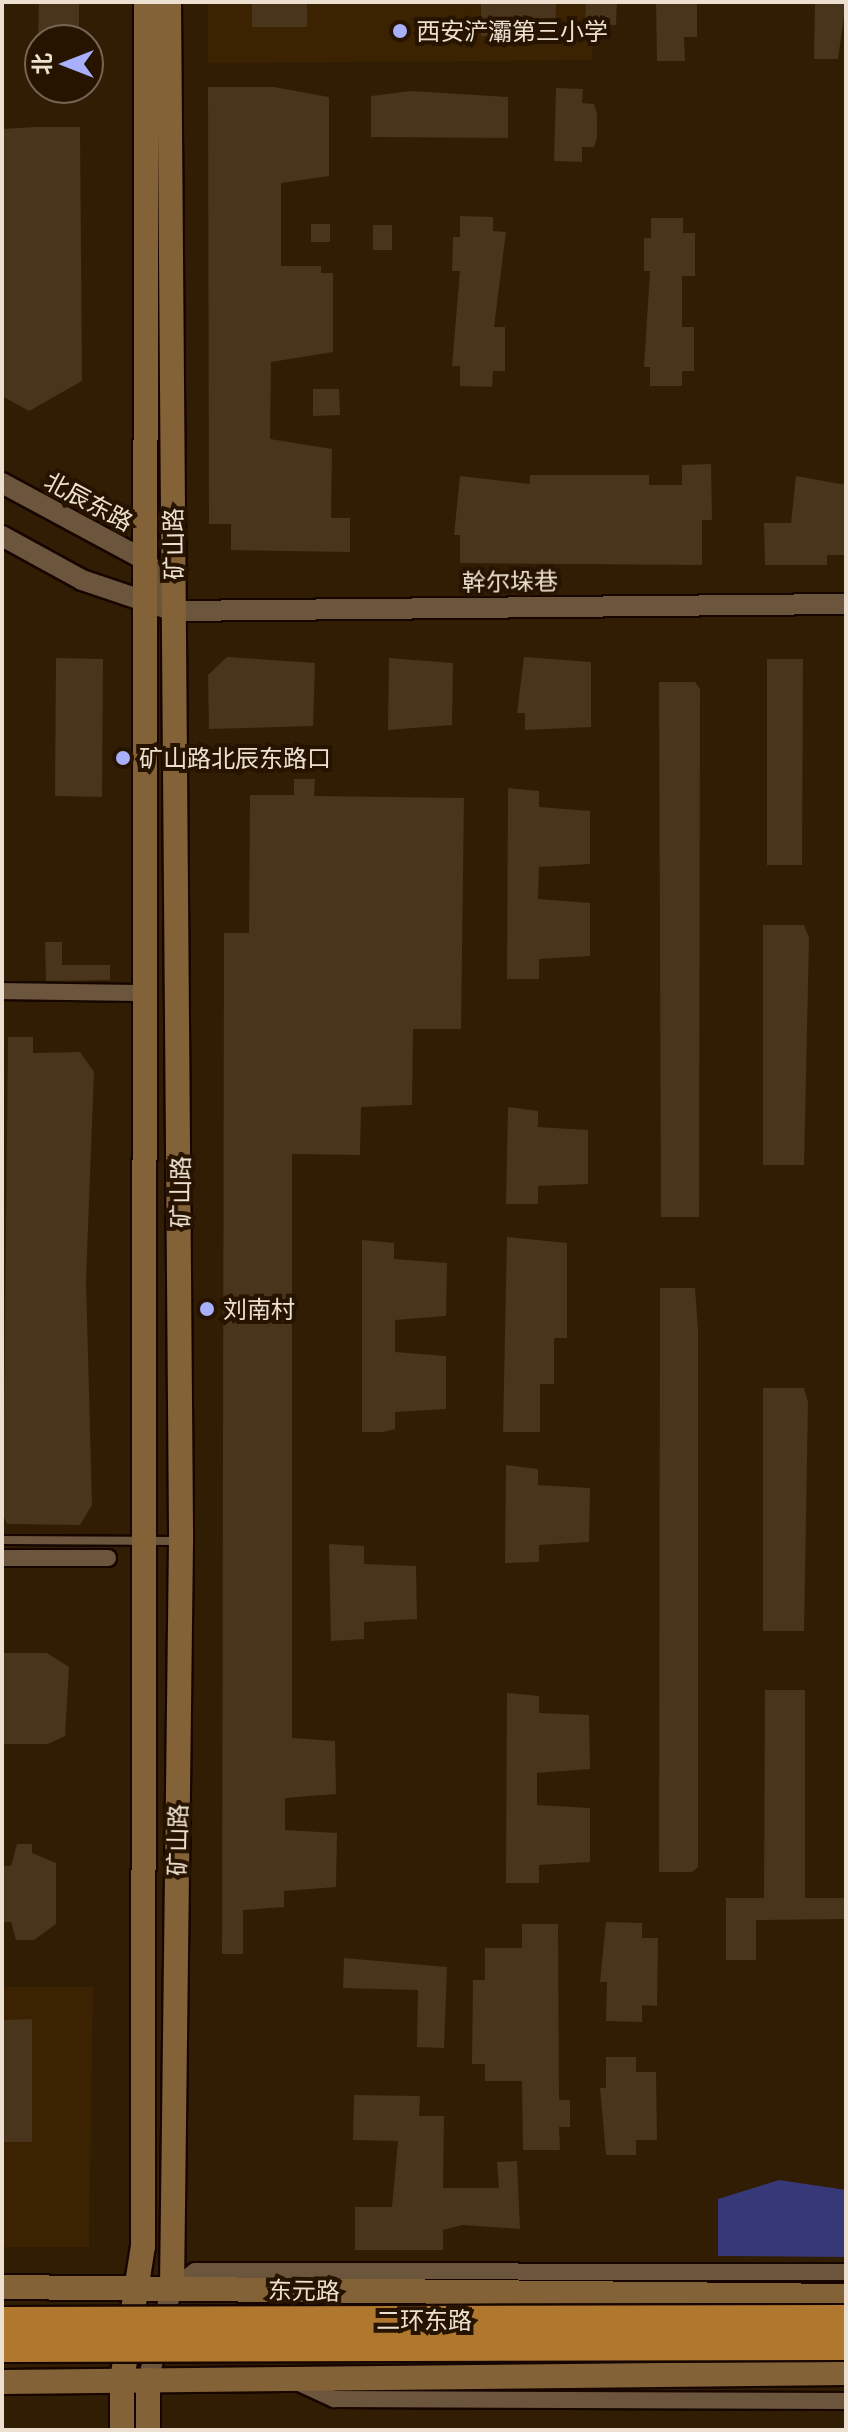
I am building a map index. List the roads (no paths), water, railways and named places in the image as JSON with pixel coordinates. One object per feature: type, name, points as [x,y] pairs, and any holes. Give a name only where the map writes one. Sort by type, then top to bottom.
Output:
[{"type":"highway","name":"二环东路","points":[[2,2321],[846,2319]]},
{"type":"highway","name":"二环东路","points":[[2,2348],[846,2346]]},
{"type":"main road","name":"矿山路","points":[[122,2430],[122,2380],[142,2287],[148,607],[146,2]]},
{"type":"main road","name":"矿山路","points":[[169,2],[181,1541],[172,2288]]},
{"type":"main road","name":"东元路","points":[[2,2287],[846,2296]]},
{"type":"main road","points":[[2,2382],[846,2373]]},
{"type":"main road","points":[[148,2380],[148,2430]]},
{"type":"street","name":"北辰东路","points":[[2,483],[147,561],[174,611]]},
{"type":"street","points":[[2,536],[148,607],[174,611]]},
{"type":"street","name":"幹尔垛巷","points":[[174,611],[846,604]]},
{"type":"street","points":[[2,991],[147,993]]},
{"type":"street","points":[[2,1558],[108,1558]]},
{"type":"street","points":[[172,2288],[195,2271],[846,2272]]},
{"type":"street","name":"矿山路","points":[[148,2380],[172,2288]]},
{"type":"street","points":[[289,2378],[334,2399],[846,2401]]},
{"type":"lane","points":[[2,1540],[181,1541]]},
{"type":"place","name":"西安浐灞第三小学","points":[[400,31]]},
{"type":"place","name":"矿山路北辰东路口","points":[[123,758]]},
{"type":"place","name":"刘南村","points":[[207,1309]]}]
